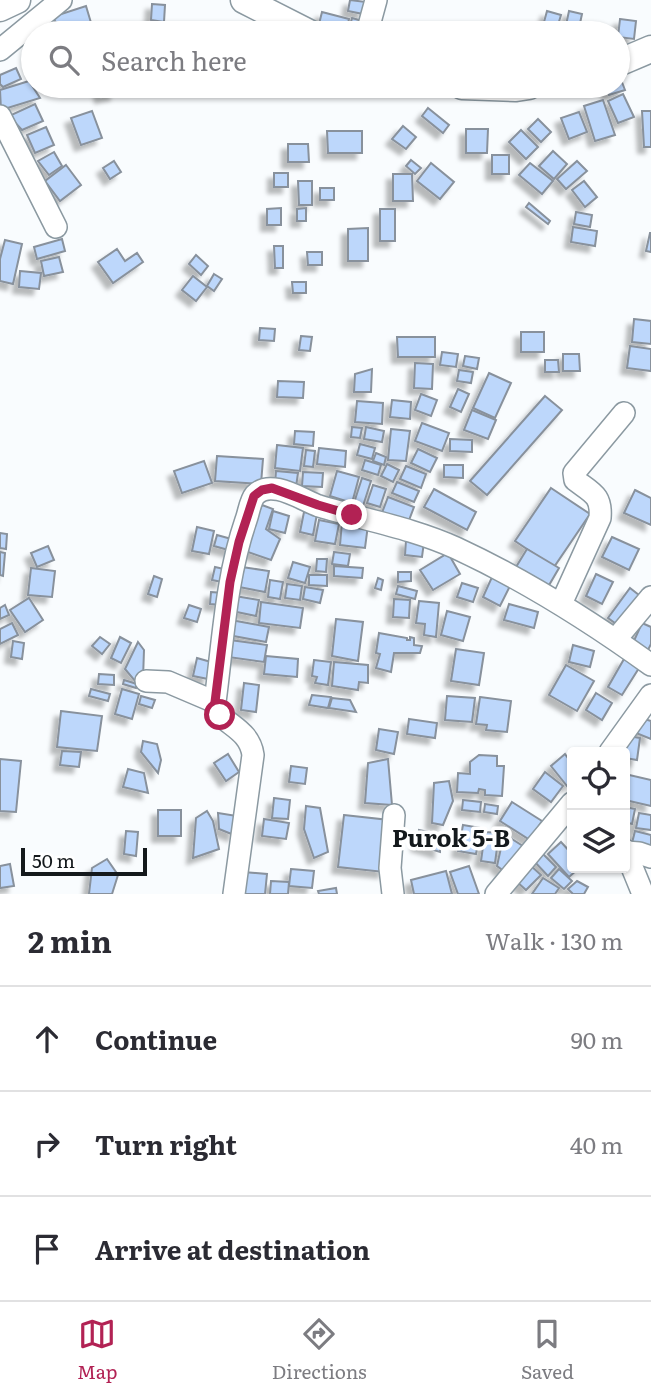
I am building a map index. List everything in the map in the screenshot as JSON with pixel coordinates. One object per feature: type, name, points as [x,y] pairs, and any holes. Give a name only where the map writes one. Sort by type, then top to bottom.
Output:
[{"type":"main road","points":[[0,8],[17,0]]},
{"type":"main road","points":[[244,0],[285,21]]},
{"type":"main road","points":[[630,58],[651,49]]},
{"type":"street","points":[[35,21],[61,0]]},
{"type":"street","points":[[370,21],[376,0]]},
{"type":"street","points":[[0,50],[21,33]]},
{"type":"street","points":[[0,116],[56,227]]},
{"type":"street","points":[[561,604],[600,518],[599,500],[575,480],[573,473],[624,413]]},
{"type":"street","points":[[234,894],[253,755],[252,745],[244,733],[220,715],[215,702],[230,582],[254,496],[262,490],[272,488],[318,505],[412,531],[456,548],[561,604],[651,665]]},
{"type":"street","points":[[616,639],[651,597]]},
{"type":"street","points":[[146,681],[168,682],[215,702]]},
{"type":"street","points":[[614,747],[651,695]]},
{"type":"street","points":[[496,894],[567,809]]},
{"type":"street","points":[[393,894],[390,868],[394,814]]},
{"type":"street","points":[[630,852],[651,857]]},
{"type":"street","points":[[630,863],[643,894]]},
{"type":"building","points":[[350,0],[366,2],[363,14],[348,11]]},
{"type":"building","points":[[152,4],[165,5],[164,21],[151,20]]},
{"type":"building","points":[[86,6],[90,21],[55,21],[52,17]]},
{"type":"building","points":[[547,11],[561,15],[559,21],[544,21]]},
{"type":"building","points":[[569,11],[582,14],[580,21],[567,21]]},
{"type":"building","points":[[322,12],[349,19],[349,21],[320,21]]},
{"type":"building","points":[[620,19],[636,21],[634,39],[630,38],[630,21]]},
{"type":"building","points":[[16,68],[21,79],[3,87],[0,84],[0,75]]},
{"type":"building","points":[[21,83],[21,98],[40,98],[1,110],[0,90]]},
{"type":"building","points":[[625,98],[634,117],[618,123],[608,101]]},
{"type":"building","points":[[603,100],[615,135],[595,141],[584,106]]},
{"type":"building","points":[[35,104],[43,121],[22,130],[9,116]]},
{"type":"building","points":[[428,108],[449,125],[443,133],[422,116]]},
{"type":"building","points":[[92,111],[102,138],[81,145],[71,118]]},
{"type":"building","points":[[642,111],[651,111],[651,147],[644,147]]},
{"type":"building","points":[[579,112],[587,132],[569,139],[561,118]]},
{"type":"building","points":[[538,119],[551,132],[541,142],[528,129]]},
{"type":"building","points":[[403,126],[416,137],[406,149],[392,139]]},
{"type":"building","points":[[46,127],[54,145],[35,153],[27,135]]},
{"type":"building","points":[[466,129],[488,129],[487,153],[466,153]]},
{"type":"building","points":[[521,130],[538,147],[526,159],[509,142]]},
{"type":"building","points":[[327,131],[362,131],[362,153],[328,153]]},
{"type":"building","points":[[288,144],[308,144],[309,162],[288,162]]},
{"type":"building","points":[[553,151],[567,164],[554,179],[539,166]]},
{"type":"building","points":[[54,152],[62,166],[49,175],[38,161]]},
{"type":"building","points":[[492,155],[509,155],[509,174],[492,174]]},
{"type":"building","points":[[411,160],[421,168],[415,174],[406,166]]},
{"type":"building","points":[[114,161],[121,172],[110,179],[103,168]]},
{"type":"building","points":[[577,161],[587,171],[566,189],[557,179]]},
{"type":"building","points":[[431,163],[454,182],[440,199],[417,181]]},
{"type":"building","points":[[530,163],[553,181],[542,194],[519,175]]},
{"type":"building","points":[[66,165],[81,185],[60,201],[45,181]]},
{"type":"building","points":[[274,173],[288,173],[288,187],[274,187]]},
{"type":"building","points":[[393,174],[412,174],[413,201],[393,201]]},
{"type":"building","points":[[298,181],[312,181],[312,205],[299,205]]},
{"type":"building","points":[[584,181],[597,197],[585,207],[572,190]]},
{"type":"building","points":[[320,188],[334,188],[334,200],[320,200]]},
{"type":"building","points":[[529,203],[550,221],[548,224],[526,207]]},
{"type":"building","points":[[281,208],[281,225],[267,225],[267,209]]},
{"type":"building","points":[[306,208],[306,221],[297,221],[297,209]]},
{"type":"building","points":[[380,209],[395,209],[395,241],[380,241]]},
{"type":"building","points":[[576,212],[592,215],[590,227],[574,224]]},
{"type":"building","points":[[573,227],[597,231],[595,246],[571,242]]},
{"type":"building","points":[[368,228],[368,261],[348,261],[348,229]]},
{"type":"building","points":[[651,233],[651,252],[646,251]]},
{"type":"building","points":[[62,239],[65,251],[37,259],[34,247]]},
{"type":"building","points":[[5,240],[22,244],[13,284],[0,281],[0,259]]},
{"type":"building","points":[[274,246],[283,246],[283,268],[275,268]]},
{"type":"building","points":[[117,249],[125,261],[137,253],[143,262],[113,283],[98,262]]},
{"type":"building","points":[[307,252],[322,252],[322,265],[308,265]]},
{"type":"building","points":[[196,255],[208,266],[201,275],[189,264]]},
{"type":"building","points":[[59,257],[63,272],[44,276],[41,261]]},
{"type":"building","points":[[20,271],[41,273],[39,289],[19,287]]},
{"type":"building","points":[[214,274],[222,279],[214,291],[207,286]]},
{"type":"building","points":[[193,276],[207,287],[196,301],[182,290]]},
{"type":"building","points":[[292,282],[306,282],[306,293],[293,293]]},
{"type":"building","points":[[634,319],[651,321],[651,344],[632,342]]},
{"type":"building","points":[[260,328],[275,329],[274,341],[259,340]]},
{"type":"building","points":[[521,332],[544,332],[544,352],[521,352]]},
{"type":"building","points":[[301,336],[312,337],[310,351],[299,350]]},
{"type":"building","points":[[397,337],[435,337],[435,357],[398,357]]},
{"type":"building","points":[[630,346],[651,349],[651,371],[627,368]]},
{"type":"building","points":[[442,352],[458,354],[456,367],[440,365]]},
{"type":"building","points":[[563,354],[579,354],[580,371],[563,371]]},
{"type":"building","points":[[465,356],[479,358],[477,369],[463,366]]},
{"type":"building","points":[[545,360],[558,360],[559,372],[545,372]]},
{"type":"building","points":[[415,363],[433,364],[432,389],[414,388]]},
{"type":"building","points":[[372,369],[371,392],[354,392],[355,374]]},
{"type":"building","points":[[459,370],[473,372],[471,383],[457,381]]},
{"type":"building","points":[[489,373],[511,383],[495,418],[473,408]]},
{"type":"building","points":[[278,381],[304,382],[303,398],[277,397]]},
{"type":"building","points":[[458,389],[469,394],[461,412],[450,407]]},
{"type":"building","points":[[421,394],[437,400],[431,416],[415,410]]},
{"type":"building","points":[[545,396],[562,410],[487,495],[470,481]]},
{"type":"building","points":[[392,400],[411,402],[410,419],[390,417]]},
{"type":"building","points":[[357,401],[383,403],[382,424],[355,422]]},
{"type":"building","points":[[472,410],[496,420],[488,439],[464,430]]},
{"type":"building","points":[[422,423],[449,433],[442,451],[415,441]]},
{"type":"building","points":[[352,427],[362,428],[360,438],[351,437]]},
{"type":"building","points":[[366,427],[384,431],[382,442],[364,439]]},
{"type":"building","points":[[391,429],[410,431],[406,461],[388,460]]},
{"type":"building","points":[[295,431],[314,432],[313,446],[294,444]]},
{"type":"building","points":[[450,439],[472,440],[472,452],[450,451]]},
{"type":"building","points":[[360,444],[375,448],[372,459],[357,455]]},
{"type":"building","points":[[277,445],[303,448],[300,471],[275,468]]},
{"type":"building","points":[[319,448],[346,451],[345,467],[317,464]]},
{"type":"building","points":[[418,449],[437,458],[430,472],[411,463]]},
{"type":"building","points":[[306,450],[315,451],[313,467],[304,466]]},
{"type":"building","points":[[376,453],[386,457],[384,465],[373,461]]},
{"type":"building","points":[[217,456],[263,459],[261,484],[215,481]]},
{"type":"building","points":[[365,460],[381,465],[378,475],[362,470]]},
{"type":"building","points":[[204,461],[212,483],[182,493],[174,471]]},
{"type":"building","points":[[387,464],[399,470],[393,482],[381,476]]},
{"type":"building","points":[[444,465],[463,465],[463,478],[444,477]]},
{"type":"building","points":[[406,466],[426,474],[421,488],[400,479]]},
{"type":"building","points":[[276,471],[298,473],[296,487],[275,484]]},
{"type":"building","points":[[337,471],[359,477],[352,503],[330,496]]},
{"type":"building","points":[[303,472],[323,473],[322,487],[302,486]]},
{"type":"building","points":[[362,478],[371,481],[362,509],[353,506]]},
{"type":"building","points":[[397,482],[419,491],[414,502],[392,493]]},
{"type":"building","points":[[373,485],[386,489],[380,507],[367,503]]},
{"type":"building","points":[[551,488],[590,514],[554,567],[515,541]]},
{"type":"building","points":[[434,489],[476,512],[467,530],[424,507]]},
{"type":"building","points":[[635,490],[651,498],[651,525],[624,513]]},
{"type":"building","points":[[388,497],[414,507],[406,528],[380,518]]},
{"type":"building","points":[[262,505],[273,509],[266,529],[280,539],[271,560],[242,550]]},
{"type":"building","points":[[273,511],[289,516],[285,533],[269,529]]},
{"type":"building","points":[[304,512],[317,514],[313,535],[300,532]]},
{"type":"building","points":[[319,520],[339,524],[335,544],[315,541]]},
{"type":"building","points":[[342,522],[368,525],[365,548],[340,545]]},
{"type":"building","points":[[197,527],[214,531],[209,554],[192,551]]},
{"type":"building","points":[[0,533],[7,534],[6,549],[0,548]]},
{"type":"building","points":[[217,535],[235,540],[232,551],[214,546]]},
{"type":"building","points":[[612,537],[639,549],[629,570],[602,557]]},
{"type":"building","points":[[406,540],[424,542],[422,557],[405,555]]},
{"type":"building","points":[[48,546],[54,560],[37,567],[31,553]]},
{"type":"building","points":[[527,549],[559,568],[545,592],[513,572]]},
{"type":"building","points":[[0,552],[5,553],[3,576],[0,575]]},
{"type":"building","points":[[334,552],[350,554],[348,566],[332,564]]},
{"type":"building","points":[[448,553],[460,574],[433,590],[420,570]]},
{"type":"building","points":[[317,559],[327,559],[326,572],[316,571]]},
{"type":"building","points":[[293,562],[310,567],[305,583],[288,578]]},
{"type":"building","points":[[334,566],[363,568],[362,578],[334,576]]},
{"type":"building","points":[[215,567],[224,569],[222,582],[212,580]]},
{"type":"building","points":[[242,567],[269,571],[265,592],[239,587]]},
{"type":"building","points":[[31,568],[55,571],[52,597],[28,595]]},
{"type":"building","points":[[398,572],[411,572],[411,581],[398,582]]},
{"type":"building","points":[[596,574],[613,582],[602,604],[586,596]]},
{"type":"building","points":[[309,575],[327,575],[327,586],[309,585]]},
{"type":"building","points":[[154,576],[162,579],[157,597],[148,594]]},
{"type":"building","points":[[492,577],[510,586],[500,606],[483,597]]},
{"type":"building","points":[[378,578],[383,580],[381,590],[375,588]]},
{"type":"building","points":[[270,580],[283,582],[280,599],[268,597]]},
{"type":"building","points":[[462,583],[478,588],[473,602],[457,597]]},
{"type":"building","points":[[287,584],[302,586],[300,600],[285,598]]},
{"type":"building","points":[[398,586],[417,591],[415,599],[396,594]]},
{"type":"building","points":[[305,587],[323,590],[320,603],[303,599]]},
{"type":"building","points":[[630,588],[644,599],[622,628],[608,618]]},
{"type":"building","points":[[211,592],[223,593],[221,605],[210,604]]},
{"type":"building","points":[[235,596],[259,600],[256,616],[232,611]]},
{"type":"building","points":[[29,598],[43,620],[25,632],[10,610]]},
{"type":"building","points":[[394,599],[410,600],[409,618],[393,617]]},
{"type":"building","points":[[419,601],[439,603],[436,637],[424,635],[425,624],[416,623]]},
{"type":"building","points":[[261,602],[303,608],[300,628],[259,623]]},
{"type":"building","points":[[509,604],[538,612],[534,628],[504,620]]},
{"type":"building","points":[[5,605],[9,615],[0,619],[0,608]]},
{"type":"building","points":[[189,605],[201,609],[197,622],[184,618]]},
{"type":"building","points":[[447,611],[470,617],[463,641],[441,635]]},
{"type":"building","points":[[336,619],[363,622],[358,661],[332,656]]},
{"type":"building","points":[[231,620],[269,627],[266,642],[228,635]]},
{"type":"building","points":[[12,623],[18,635],[0,644],[0,629]]},
{"type":"building","points":[[642,623],[651,627],[651,644],[648,650],[633,643]]},
{"type":"building","points":[[379,633],[407,640],[414,638],[414,645],[422,646],[420,653],[394,653],[391,672],[376,668],[380,654],[376,653]]},
{"type":"building","points":[[100,637],[110,644],[102,654],[92,646]]},
{"type":"building","points":[[120,637],[131,643],[121,663],[111,658]]},
{"type":"building","points":[[230,640],[267,645],[264,662],[228,657]]},
{"type":"building","points":[[13,641],[24,643],[22,659],[11,657]]},
{"type":"building","points":[[138,642],[144,650],[143,679],[135,681],[125,669]]},
{"type":"building","points":[[573,645],[594,651],[590,667],[569,662]]},
{"type":"building","points":[[456,649],[484,653],[479,685],[451,681]]},
{"type":"building","points":[[266,656],[298,659],[297,677],[264,674]]},
{"type":"building","points":[[197,658],[211,662],[208,679],[193,676]]},
{"type":"building","points":[[624,659],[639,668],[622,695],[608,687]]},
{"type":"building","points":[[314,660],[331,662],[328,685],[315,683],[317,677],[312,676]]},
{"type":"building","points":[[334,662],[368,665],[368,683],[359,682],[358,690],[332,686]]},
{"type":"building","points":[[566,665],[594,681],[577,711],[549,695]]},
{"type":"building","points":[[99,674],[114,675],[114,685],[98,684]]},
{"type":"building","points":[[124,680],[137,684],[136,688],[123,684]]},
{"type":"building","points":[[244,683],[259,685],[256,712],[241,710]]},
{"type":"building","points":[[91,689],[110,694],[108,701],[89,696]]},
{"type":"building","points":[[122,689],[139,694],[132,719],[115,714]]},
{"type":"building","points":[[596,693],[612,703],[602,720],[586,710]]},
{"type":"building","points":[[312,695],[331,697],[328,708],[309,705]]},
{"type":"building","points":[[141,696],[155,700],[152,708],[139,704]]},
{"type":"building","points":[[447,696],[475,698],[472,722],[445,720]]},
{"type":"building","points":[[480,697],[511,701],[507,732],[486,730],[487,725],[476,724]]},
{"type":"building","points":[[332,698],[350,700],[356,712],[329,708]]},
{"type":"building","points":[[61,711],[102,716],[97,751],[57,747]]},
{"type":"building","points":[[641,718],[651,721],[651,739],[636,733]]},
{"type":"building","points":[[409,719],[437,723],[435,738],[407,734]]},
{"type":"building","points":[[379,729],[398,732],[394,754],[376,750]]},
{"type":"building","points":[[623,735],[640,738],[637,760],[630,759],[630,747],[622,747]]},
{"type":"building","points":[[143,741],[157,744],[161,760],[158,773],[141,752]]},
{"type":"building","points":[[62,751],[81,752],[79,767],[60,765]]},
{"type":"building","points":[[228,754],[239,772],[226,781],[214,763]]},
{"type":"building","points":[[565,754],[567,786],[551,766]]},
{"type":"building","points":[[479,755],[497,756],[497,766],[504,766],[502,796],[485,795],[485,790],[479,789],[478,793],[457,792],[458,773],[470,774],[470,762]]},
{"type":"building","points":[[0,759],[21,761],[16,812],[0,811]]},
{"type":"building","points":[[388,759],[392,805],[365,803],[368,763]]},
{"type":"building","points":[[291,766],[307,768],[305,784],[289,782]]},
{"type":"building","points":[[128,769],[144,773],[148,793],[123,787]]},
{"type":"building","points":[[545,772],[563,786],[551,802],[533,789]]},
{"type":"building","points":[[630,775],[651,780],[651,806],[630,801]]},
{"type":"building","points":[[449,781],[453,801],[443,825],[432,823],[434,783]]},
{"type":"building","points":[[274,798],[290,800],[288,819],[272,818]]},
{"type":"building","points":[[463,800],[481,802],[480,812],[462,810]]},
{"type":"building","points":[[512,802],[542,821],[530,840],[500,821]]},
{"type":"building","points":[[485,804],[498,806],[497,814],[484,812]]},
{"type":"building","points":[[306,806],[320,808],[328,852],[314,858],[304,829]]},
{"type":"building","points":[[630,808],[635,809],[630,823]]},
{"type":"building","points":[[158,810],[181,810],[181,836],[158,836]]},
{"type":"building","points":[[207,811],[213,821],[219,849],[193,858],[196,818]]},
{"type":"building","points":[[218,813],[237,816],[234,835],[219,829]]},
{"type":"building","points":[[639,813],[651,815],[651,830],[636,828]]},
{"type":"building","points":[[344,815],[389,820],[384,872],[338,867]]},
{"type":"building","points":[[264,819],[289,823],[286,839],[262,836]]},
{"type":"building","points":[[463,825],[481,828],[476,854],[458,851]]},
{"type":"building","points":[[419,830],[440,834],[440,852],[417,845]]},
{"type":"building","points":[[126,831],[138,832],[136,856],[124,854]]},
{"type":"building","points":[[635,831],[651,835],[651,851],[631,847]]},
{"type":"building","points":[[485,832],[499,833],[495,863],[481,861]]},
{"type":"building","points":[[504,834],[526,848],[508,874],[497,866]]},
{"type":"building","points":[[561,842],[567,849],[567,873],[573,873],[569,877],[548,854]]},
{"type":"building","points":[[540,851],[556,867],[548,876],[532,859]]},
{"type":"building","points":[[107,859],[118,875],[112,894],[89,894],[92,868]]},
{"type":"building","points":[[10,864],[14,886],[0,888],[0,866]]},
{"type":"building","points":[[530,865],[541,875],[526,890],[515,880]]},
{"type":"building","points":[[469,866],[479,894],[458,894],[450,872]]},
{"type":"building","points":[[291,869],[314,871],[312,888],[289,886]]},
{"type":"building","points":[[559,869],[572,881],[564,889],[551,878]]},
{"type":"building","points":[[446,871],[452,894],[414,894],[411,880]]},
{"type":"building","points":[[243,872],[267,874],[265,894],[241,894]]},
{"type":"building","points":[[543,878],[559,888],[555,894],[532,894]]},
{"type":"building","points":[[271,881],[289,882],[288,894],[270,894]]},
{"type":"building","points":[[577,881],[588,887],[584,894],[573,894],[568,889]]},
{"type":"building","points":[[336,888],[337,894],[319,894],[318,891]]},
{"type":"district","name":"Purok 5-B","points":[[451,836]]},
{"type":"route","points":[[220,715],[215,702],[230,582],[254,496],[262,490],[272,488],[352,515]]}]
